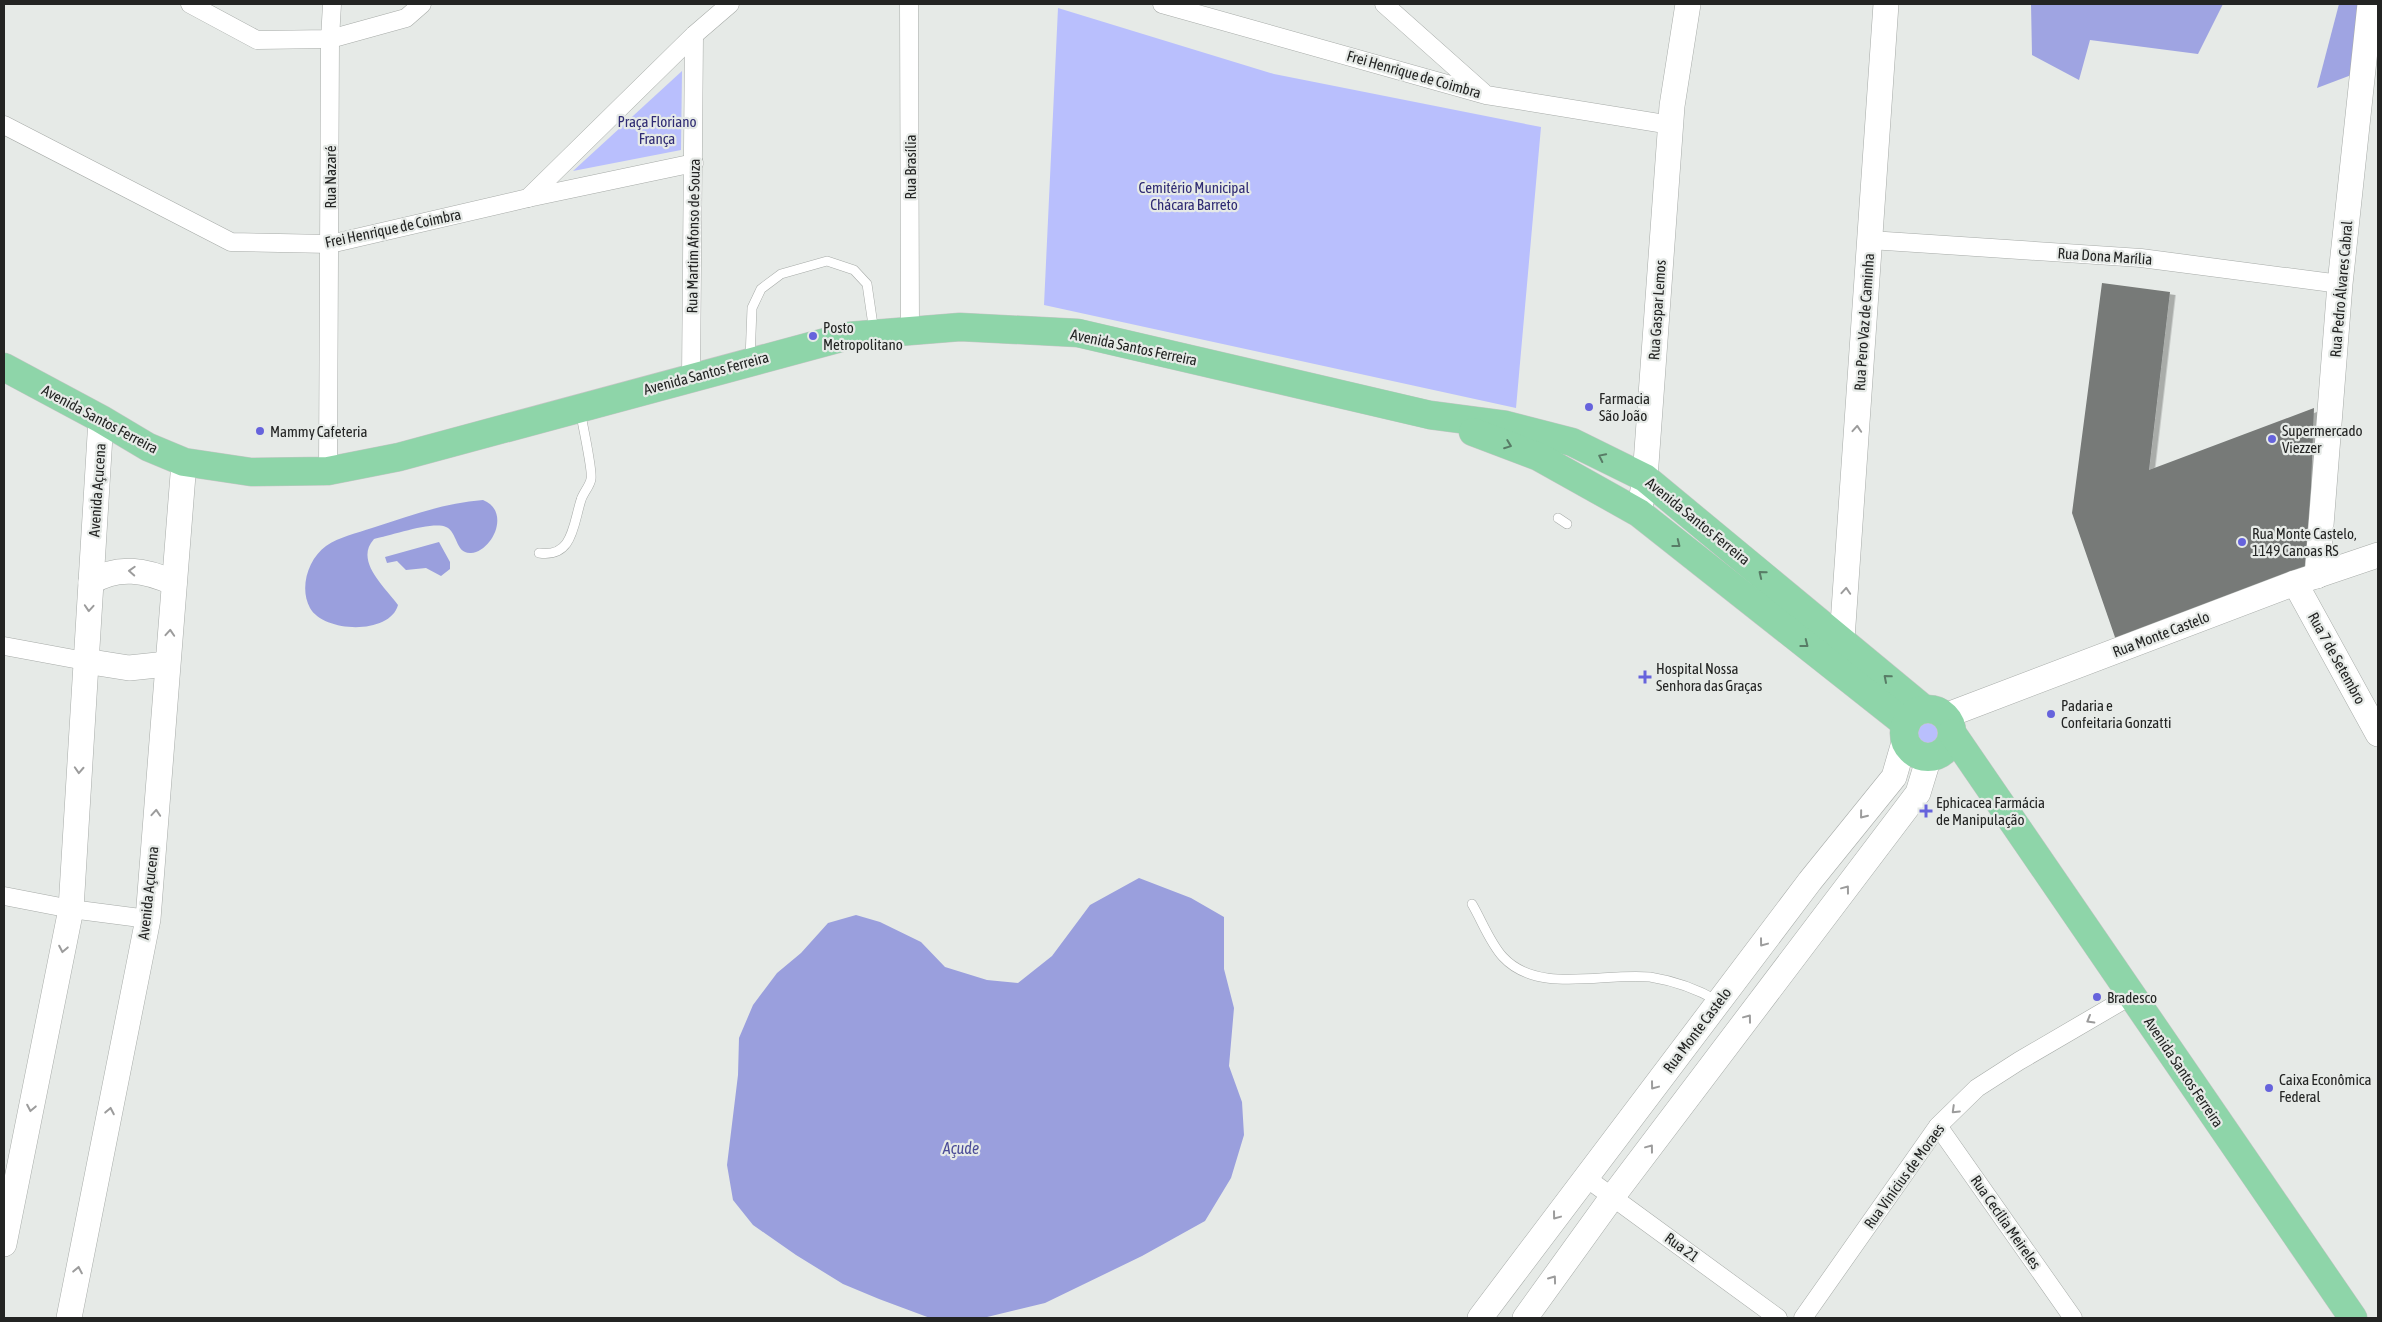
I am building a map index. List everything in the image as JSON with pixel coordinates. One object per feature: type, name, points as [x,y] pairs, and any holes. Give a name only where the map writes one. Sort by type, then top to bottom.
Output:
[{"type":"main road","name":"Avenida Santos Ferreira","points":[[4,367],[101,419],[148,447],[184,462],[251,472],[328,471],[399,457],[848,336],[960,327],[1078,333],[1430,415],[1506,425],[1572,442],[1646,478],[1842,639],[2015,826],[2353,1318]]},
{"type":"main road","name":"Avenida Santos Ferreira","points":[[1430,415],[1539,457],[1639,513],[1929,733]]},
{"type":"street","points":[[190,4],[257,40],[330,39],[406,18],[422,4]]},
{"type":"street","name":"Rua Nazaré","points":[[328,471],[330,39],[332,4]]},
{"type":"street","points":[[528,198],[694,35],[730,4]]},
{"type":"street","name":"Rua Brasília","points":[[909,4],[910,331]]},
{"type":"street","name":"Frei Henrique de Coimbra","points":[[1162,4],[1486,95],[1671,116]]},
{"type":"street","points":[[1384,4],[1486,95]]},
{"type":"street","points":[[1673,4],[1686,4]]},
{"type":"street","name":"Rua Gaspar Lemos","points":[[1639,513],[1646,478],[1671,116],[1673,4]]},
{"type":"street","name":"Rua Gaspar Lemos","points":[[1671,116],[1686,4]]},
{"type":"street","name":"Rua Pero Vaz de Caminha","points":[[1842,639],[1886,4]]},
{"type":"street","name":"Rua Pedro Álvares Cabral","points":[[2306,579],[2370,4]]},
{"type":"street","name":"Rua Martim Afonso de Souza","points":[[691,377],[694,35]]},
{"type":"street","name":"Frei Henrique de Coimbra","points":[[4,125],[231,242],[330,244],[528,198],[694,163]]},
{"type":"street","name":"Rua Dona Marília","points":[[1870,240],[2141,258],[2340,284]]},
{"type":"street","name":"Avenida Açucena","points":[[4,1244],[71,909],[101,419]]},
{"type":"street","name":"Avenida Açucena","points":[[69,1318],[148,919],[184,462]]},
{"type":"street","name":"Rua Monte Castelo","points":[[1480,1318],[1810,881],[1929,733],[2306,579],[2378,555]]},
{"type":"street","points":[[91,582],[101,575],[115,571],[130,571],[146,572],[174,583]]},
{"type":"street","name":"Rua 7 de Setembro","points":[[2306,579],[2378,734]]},
{"type":"street","points":[[4,646],[129,668],[167,664]]},
{"type":"street","points":[[1525,1318],[1613,1196],[1918,794],[1929,733]]},
{"type":"street","points":[[4,896],[71,909],[148,919]]},
{"type":"street","name":"Rua Vinícius de Moraes","points":[[1803,1318],[1938,1126],[1977,1088],[2018,1061],[2132,995]]},
{"type":"street","name":"Rua Cecília Meireles","points":[[1938,1126],[2073,1318]]},
{"type":"street","name":"Rua 21","points":[[1585,1177],[1778,1318]]},
{"type":"lane","points":[[750,362],[752,308],[761,289],[781,274],[826,260],[854,270],[867,284],[874,333]]},
{"type":"lane","points":[[539,553],[552,555],[564,548],[571,534],[581,498],[591,478],[579,407]]},
{"type":"lane","points":[[1558,518],[1567,524]]},
{"type":"lane","points":[[1472,904],[1503,957],[1531,976],[1566,979],[1650,977],[1694,987],[1718,1001]]},
{"type":"green space","name":"Cemitério Municipal Chácara Barreto","points":[[1058,8],[1274,74],[1541,127],[1516,408],[1044,305]]},
{"type":"green space","name":"Praça Floriano França","points":[[682,71],[681,150],[573,171]]},
{"type":"green space","points":[[1927,718],[1937,722],[1941,732],[1937,742],[1927,746],[1917,742],[1913,732],[1917,722]]},
{"type":"shaded area","points":[[2031,4],[2223,4],[2198,54],[2090,40],[2079,80],[2032,55]]},
{"type":"shaded area","points":[[2339,4],[2360,4],[2354,74],[2317,88]]},
{"type":"water","points":[[483,500],[491,505],[496,513],[497,521],[496,530],[492,538],[479,551],[471,553],[462,550],[453,533],[446,527],[440,526],[421,527],[374,539],[369,547],[367,556],[369,565],[379,582],[398,605],[392,615],[383,622],[370,626],[342,626],[317,616],[310,608],[305,592],[307,574],[314,558],[326,546],[348,536],[427,511],[454,504]]},
{"type":"water","points":[[439,542],[450,562],[450,569],[441,576],[426,568],[406,570],[397,561],[387,563],[385,557]]},
{"type":"water","name":"Açude","points":[[1139,878],[1191,898],[1224,917],[1224,969],[1234,1008],[1229,1066],[1242,1102],[1244,1135],[1231,1178],[1205,1221],[1142,1256],[1045,1303],[983,1318],[930,1318],[879,1299],[843,1284],[796,1255],[753,1225],[733,1200],[727,1165],[738,1075],[739,1038],[753,1005],[777,973],[801,953],[828,923],[856,915],[880,922],[921,942],[945,967],[987,980],[1018,983],[1052,956],[1090,905]]},
{"type":"building","name":"Supermercado Viezzer","points":[[2102,283],[2170,292],[2149,470],[2314,408],[2308,569],[2117,643],[2072,513]]},
{"type":"place","name":"Posto Metropolitano","points":[[813,336]]},
{"type":"place","name":"Farmacia São João","points":[[1589,407]]},
{"type":"place","name":"Mammy Cafeteria","points":[[260,431]]},
{"type":"place","name":"Supermercado Viezzer","points":[[2272,439]]},
{"type":"place","name":"Rua Monte Castelo, 1149 Canoas RS","points":[[2242,542]]},
{"type":"place","name":"Hospital Nossa Senhora das Graças","points":[[1645,677]]},
{"type":"place","name":"Padaria e Confeitaria Gonzatti","points":[[2051,714]]},
{"type":"place","name":"Ephicacea Farmácia de Manipulação","points":[[1926,811]]},
{"type":"place","name":"Bradesco","points":[[2097,997]]},
{"type":"place","name":"Caixa Econômica Federal","points":[[2269,1088]]}]
